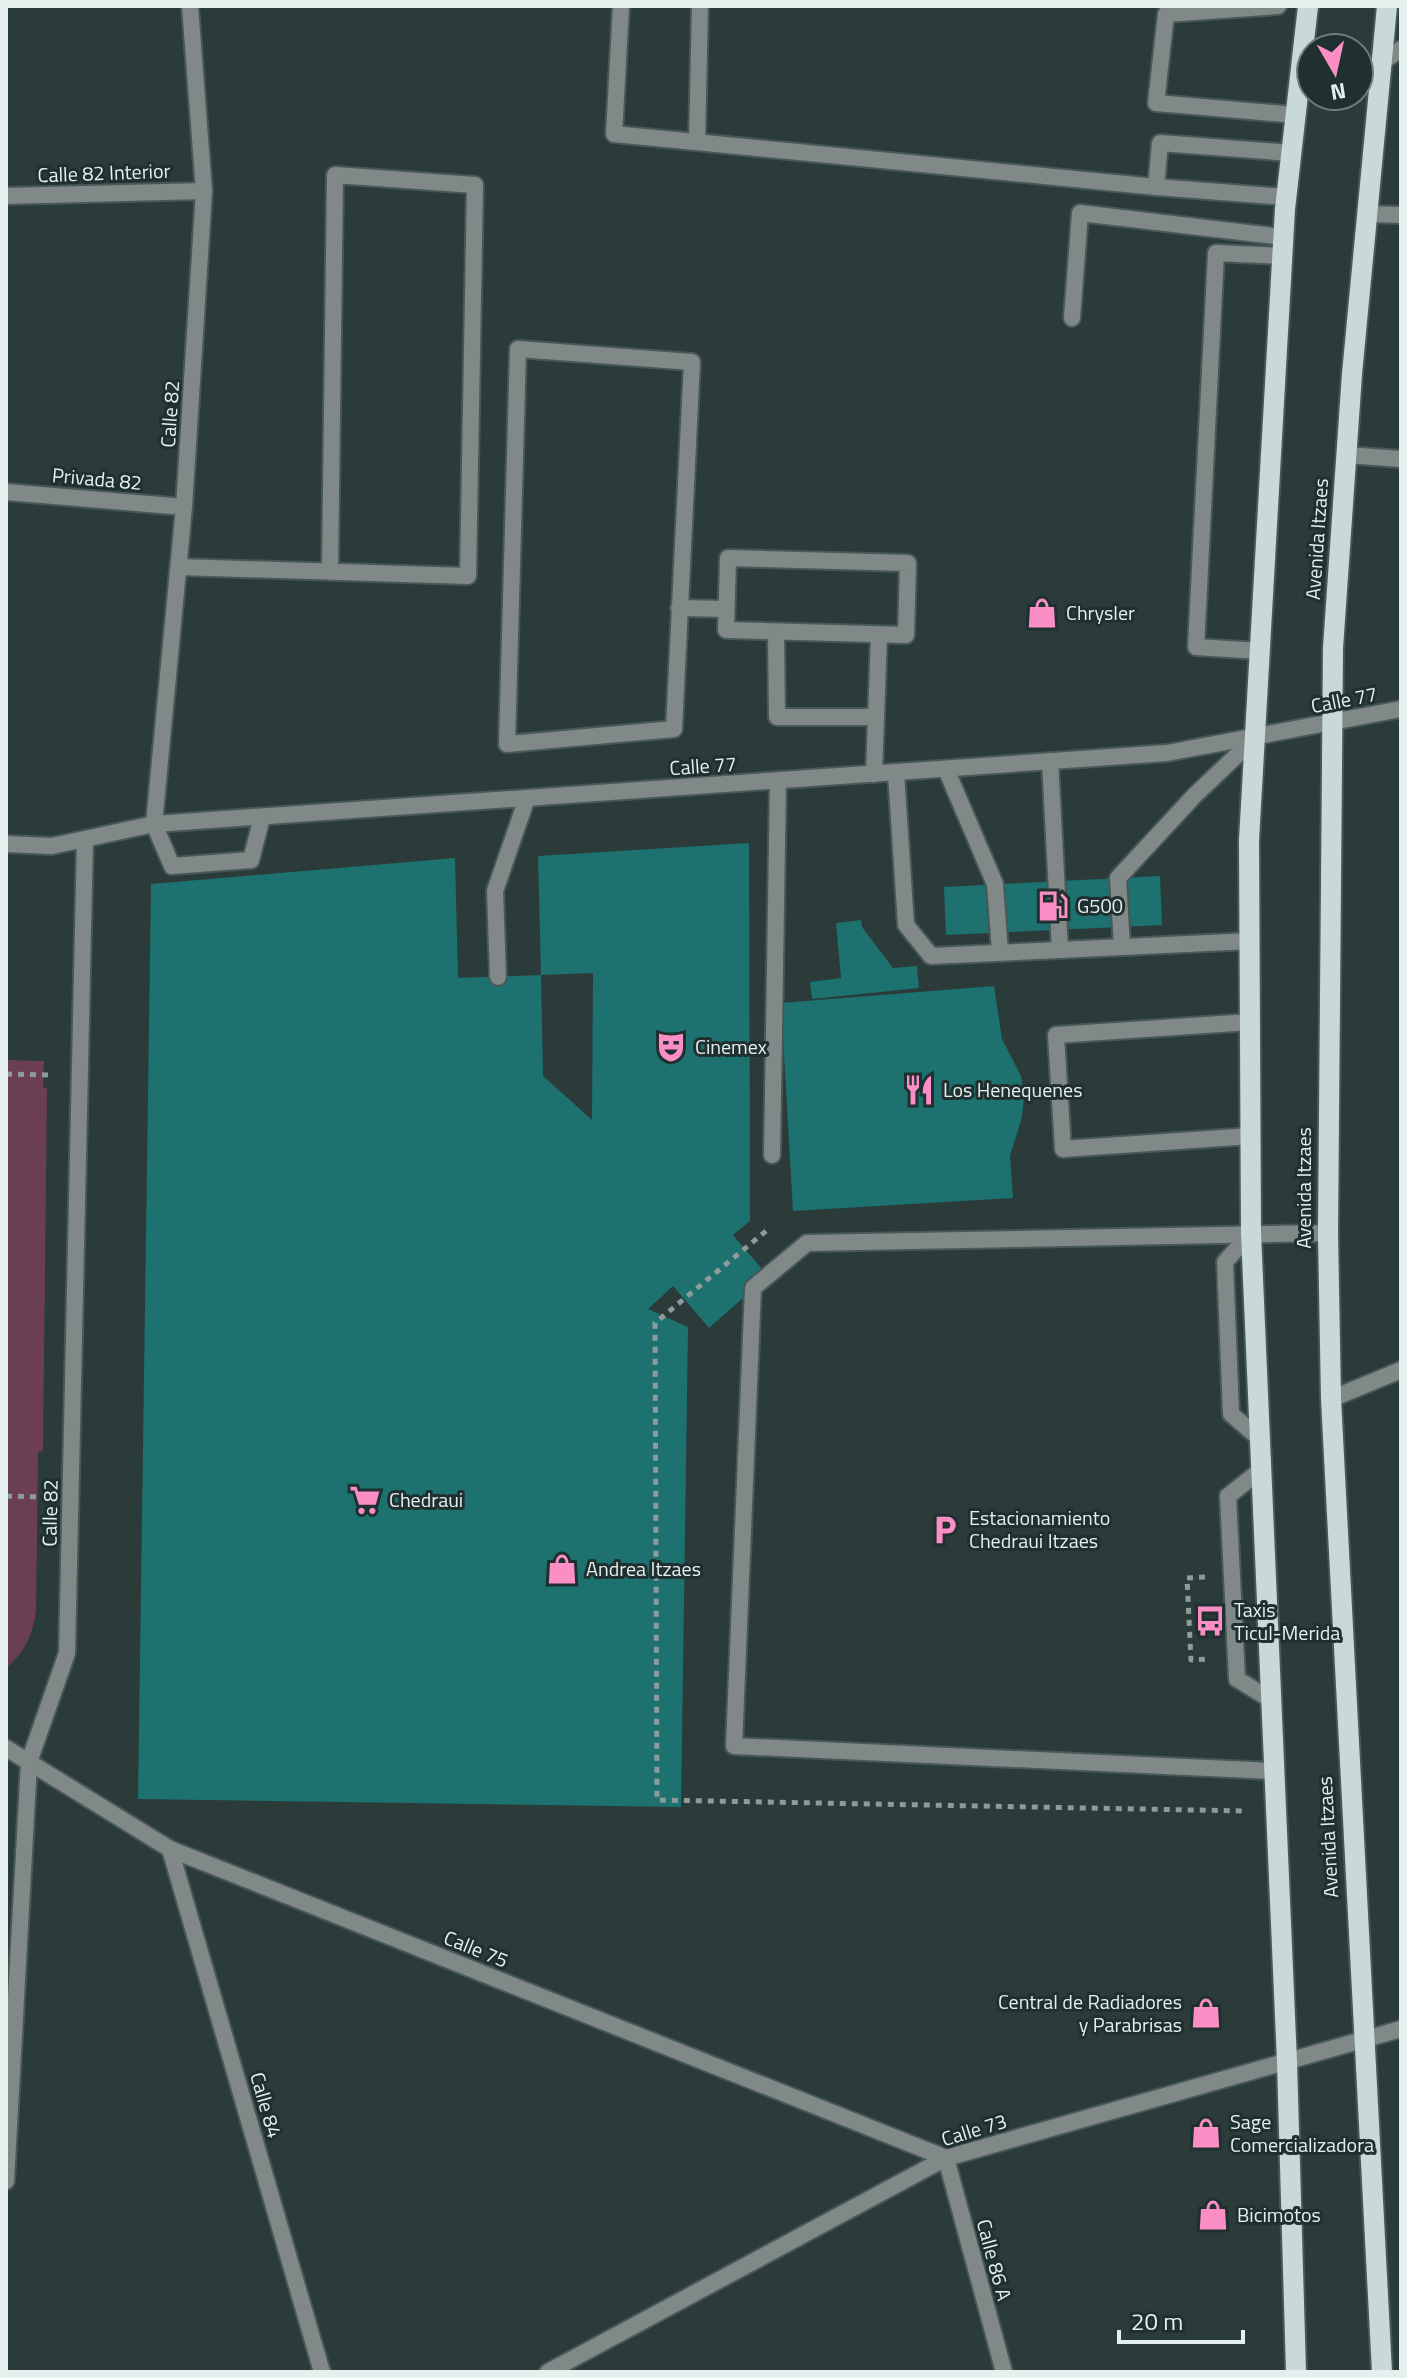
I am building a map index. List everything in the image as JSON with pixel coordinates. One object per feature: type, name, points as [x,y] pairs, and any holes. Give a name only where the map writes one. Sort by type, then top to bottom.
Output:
[{"type":"main road","points":[[1296,2372],[1287,2062],[1251,1233],[1249,840],[1286,197],[1308,6]]},
{"type":"main road","name":"Avenida Itzaes","points":[[1382,2372],[1362,2039],[1331,1399],[1328,1233],[1333,648],[1367,214],[1391,63],[1389,7]]},
{"type":"street","name":"Calle 82","points":[[154,824],[184,507],[204,191],[190,6]]},
{"type":"street","points":[[621,6],[614,134],[1286,197]]},
{"type":"street","points":[[697,142],[700,6]]},
{"type":"street","points":[[1278,6],[1166,14],[1156,103],[1296,115]]},
{"type":"street","points":[[1391,63],[1401,49]]},
{"type":"street","points":[[1156,187],[1160,143],[1291,153]]},
{"type":"street","points":[[179,567],[330,572],[468,576],[475,185],[335,175],[330,572]]},
{"type":"street","name":"Calle 82 Interior","points":[[6,196],[204,191]]},
{"type":"street","points":[[1072,318],[1080,213],[1283,247]]},
{"type":"street","points":[[1367,214],[1401,215]]},
{"type":"street","points":[[1260,651],[1196,647],[1216,253],[1283,247]]},
{"type":"street","points":[[518,349],[692,362],[679,608],[674,729],[507,744],[518,349]]},
{"type":"street","points":[[1347,455],[1401,459]]},
{"type":"street","name":"Privada 82","points":[[6,492],[184,507]]},
{"type":"street","points":[[728,558],[908,563],[906,635],[726,630],[726,609],[728,558]]},
{"type":"street","points":[[679,608],[726,609]]},
{"type":"street","points":[[776,632],[777,717],[876,717]]},
{"type":"street","points":[[874,774],[879,635]]},
{"type":"street","name":"Calle 77","points":[[6,844],[52,846],[154,824],[1167,753],[1401,709]]},
{"type":"street","points":[[1122,947],[1118,878],[1195,795],[1255,738]]},
{"type":"street","points":[[1050,761],[1060,950]]},
{"type":"street","points":[[946,769],[995,884],[1000,952]]},
{"type":"street","points":[[896,773],[906,925],[931,956],[1251,941]]},
{"type":"street","points":[[772,1155],[778,781]]},
{"type":"street","points":[[498,977],[495,891],[527,798]]},
{"type":"street","points":[[154,824],[172,866],[251,860],[262,817]]},
{"type":"street","name":"Calle 82","points":[[6,2181],[29,1762],[67,1653],[85,839]]},
{"type":"street","points":[[1250,1022],[1056,1035],[1063,1149],[1251,1136]]},
{"type":"street","points":[[1274,1771],[734,1746],[753,1288],[807,1243],[1328,1233]]},
{"type":"street","points":[[1331,1399],[1401,1370]]},
{"type":"street","points":[[1261,1470],[1228,1496],[1237,1679],[1271,1700]]},
{"type":"street","name":"Calle 75","points":[[6,1748],[170,1849],[946,2158]]},
{"type":"street","name":"Calle 84","points":[[170,1849],[322,2372]]},
{"type":"street","name":"Calle 73","points":[[548,2372],[946,2158],[1401,2029]]},
{"type":"street","name":"Calle 86 A","points":[[946,2158],[1004,2372]]},
{"type":"path","points":[[6,1074],[50,1075]]},
{"type":"path","points":[[766,1231],[655,1323],[657,1800],[1247,1811]]},
{"type":"path","points":[[6,1496],[46,1497]]},
{"type":"path","points":[[1218,1577],[1187,1578],[1191,1660],[1221,1659]]},
{"type":"shaded area","points":[[6,1060],[44,1061],[43,1087],[47,1088],[43,1451],[38,1452],[36,1610],[27,1642],[6,1668]]},
{"type":"building","name":"Chedraui","points":[[749,843],[750,1221],[733,1235],[768,1276],[709,1328],[673,1286],[648,1309],[688,1327],[681,1807],[138,1799],[151,884],[455,858],[458,978],[541,975],[538,856]],"holes":[[[593,973],[592,1120],[543,1076],[541,975]]]},
{"type":"building","name":"G500","points":[[1160,876],[1162,925],[946,935],[944,887]]},
{"type":"building","points":[[861,920],[862,927],[893,968],[917,966],[919,988],[812,999],[810,982],[841,978],[836,923]]},
{"type":"building","points":[[994,986],[1002,1039],[1021,1076],[1024,1097],[1022,1117],[1010,1156],[1013,1198],[793,1211],[781,1003]]},
{"type":"place","name":"Chrysler","points":[[1042,613]]},
{"type":"place","name":"G500","points":[[1053,906]]},
{"type":"place","name":"Cinemex","points":[[671,1047]]},
{"type":"place","name":"Los Henequenes","points":[[919,1090]]},
{"type":"place","name":"Chedraui","points":[[365,1500]]},
{"type":"place","name":"Estacionamiento Chedraui Itzaes","points":[[945,1530]]},
{"type":"place","name":"Andrea Itzaes","points":[[562,1569]]},
{"type":"place","name":"Taxis Ticul-Merida","points":[[1210,1621]]},
{"type":"place","name":"Central de Radiadores y Parabrisas","points":[[1206,2013]]},
{"type":"place","name":"Sage Comercializadora","points":[[1206,2133]]},
{"type":"place","name":"Bicimotos","points":[[1213,2215]]}]
